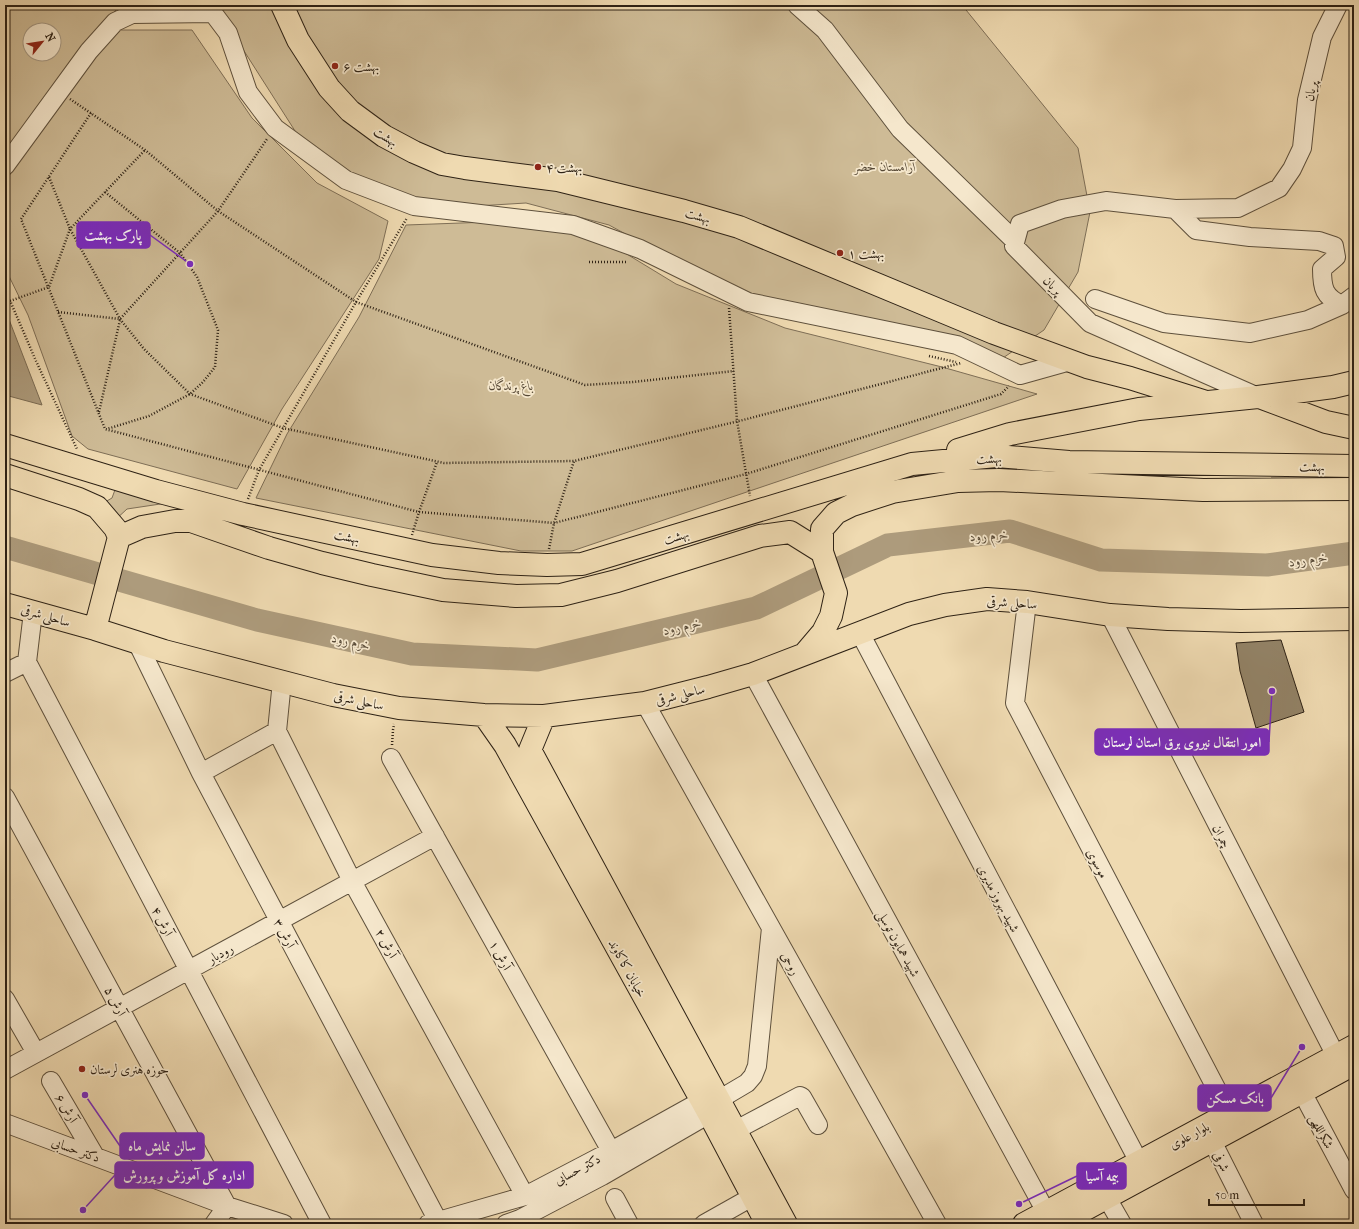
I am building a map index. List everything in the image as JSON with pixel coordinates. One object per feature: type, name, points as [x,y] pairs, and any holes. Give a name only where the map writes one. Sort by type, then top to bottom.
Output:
[{"type":"main road","name":"بهشت","points":[[282,5],[298,40],[334,94],[350,111],[372,128],[414,152],[442,164],[558,180],[739,226],[994,333],[1087,367],[1206,402]]},
{"type":"main road","points":[[1326,422],[1321,417],[1318,410],[1320,395],[1326,390],[1354,382]]},
{"type":"main road","points":[[912,464],[1010,434],[1139,409],[1333,388]]},
{"type":"main road","points":[[1258,397],[1326,422],[1354,428]]},
{"type":"main road","name":"بهشت","points":[[5,445],[243,514],[432,555],[499,563],[547,566],[582,564],[912,464],[996,456],[1069,462],[1354,466]]},
{"type":"main road","points":[[79,499],[88,500],[94,497],[97,493],[97,481],[89,470]]},
{"type":"main road","points":[[5,476],[79,499],[97,507],[115,528],[119,536],[96,629]]},
{"type":"main road","name":"بهشت","points":[[824,559],[822,529],[836,513],[852,505],[892,492],[958,481],[999,480],[1203,490],[1354,489]]},
{"type":"main road","points":[[191,521],[243,514]]},
{"type":"main road","name":"بهشت","points":[[119,536],[142,527],[175,521],[191,521],[269,548],[315,561],[444,590],[516,596],[561,595],[616,581],[760,536],[790,532],[824,559]]},
{"type":"main road","points":[[804,654],[823,632],[831,616],[836,593],[824,559]]},
{"type":"main road","points":[[582,564],[616,581]]},
{"type":"main road","name":"ساحلی شرقی","points":[[5,604],[96,629],[164,651],[332,695],[399,708],[484,715],[544,716],[645,703],[753,674],[909,614],[945,605],[987,599],[1027,602],[1110,615],[1168,619],[1241,621],[1354,619]]},
{"type":"main road","name":"خیابان کاکاوند","points":[[484,715],[504,746],[520,754],[710,1104],[752,1197],[767,1224]]},
{"type":"main road","points":[[520,754],[544,716]]},
{"type":"main road","name":"بلوار علوی","points":[[1052,1218],[1139,1162],[1229,1113],[1348,1055]]},
{"type":"main road","name":"بلوار علوی","points":[[1024,1224],[1052,1218],[1107,1198],[1302,1092],[1348,1055]]},
{"type":"main road","name":"خیابان کاکاوند","points":[[710,1104],[736,1130],[786,1224]]},
{"type":"street","points":[[797,5],[825,30],[900,129],[1015,241]]},
{"type":"street","name":"پریان","points":[[1258,397],[1090,323],[1014,246],[1015,241],[1020,224],[1062,209],[1106,201],[1175,209],[1238,208],[1279,188],[1292,169],[1302,148],[1307,100],[1322,37],[1338,5]]},
{"type":"street","points":[[5,166],[90,51],[115,22],[132,14],[213,13],[228,33],[248,92],[275,128],[346,180],[414,206],[573,225],[640,249],[748,302],[957,345],[1020,375],[1070,361]]},
{"type":"street","points":[[1175,209],[1196,230],[1250,237],[1319,241],[1334,246],[1336,257],[1322,269],[1322,285],[1331,300],[1348,300]]},
{"type":"street","points":[[1096,299],[1164,323],[1250,333],[1308,320],[1348,300]]},
{"type":"street","name":"موسوی","points":[[1027,602],[1015,704],[1229,1113]]},
{"type":"street","points":[[5,673],[27,662],[33,612]]},
{"type":"street","name":"چمران","points":[[1110,615],[1198,788],[1348,1055]]},
{"type":"street","name":"شهید بهروز مدیری","points":[[860,633],[1139,1162]]},
{"type":"street","name":"آرش ۳","points":[[137,642],[201,773],[279,921],[433,1223]]},
{"type":"street","name":"آرش ۴","points":[[27,662],[322,1224]]},
{"type":"street","name":"شهید همایون توسلی","points":[[753,674],[1052,1218]]},
{"type":"street","points":[[201,773],[277,731],[282,681]]},
{"type":"street","name":"روحی","points":[[645,703],[937,1224]]},
{"type":"street","name":"آرش ۲","points":[[277,731],[352,881],[525,1196]]},
{"type":"street","name":"آرش ۱","points":[[391,758],[611,1151]]},
{"type":"street","name":"آرش ۵","points":[[5,797],[227,1206]]},
{"type":"street","name":"رودبار","points":[[5,1070],[435,836]]},
{"type":"street","name":"دکتر حسابی","points":[[506,1224],[520,1219],[595,1179],[710,1104],[747,1083],[753,1076],[757,1066],[771,928]]},
{"type":"street","points":[[5,999],[36,1053]]},
{"type":"street","name":"آرش ۶","points":[[51,1082],[95,1156]]},
{"type":"street","name":"شکراللهی","points":[[1302,1092],[1354,1190]]},
{"type":"street","points":[[736,1130],[800,1096],[818,1125]]},
{"type":"street","name":"دکتر حسابی","points":[[433,1223],[525,1196],[611,1151],[710,1104]]},
{"type":"street","name":"دکتر حسابی","points":[[5,1123],[227,1206],[257,1219],[284,1224]]},
{"type":"street","name":"شرفی","points":[[1212,1141],[1254,1224]]},
{"type":"street","points":[[704,1224],[752,1197]]},
{"type":"street","points":[[615,1198],[628,1224]]},
{"type":"street","points":[[1107,1198],[1122,1224]]},
{"type":"street","points":[[214,1224],[227,1206]]},
{"type":"path","points":[[60,92],[145,150],[218,211],[356,302],[585,385],[633,382],[734,371]]},
{"type":"path","points":[[91,113],[21,219],[105,429]]},
{"type":"path","points":[[99,414],[120,319],[218,211],[275,128]]},
{"type":"path","points":[[10,301],[48,287],[70,229],[145,150]]},
{"type":"path","points":[[49,177],[70,229],[120,319],[144,348],[190,394],[283,428],[437,462],[574,461],[962,363]]},
{"type":"path","points":[[105,192],[180,253],[197,277],[218,330],[215,367],[203,382],[190,394],[149,416],[105,429]]},
{"type":"path","points":[[243,514],[259,470],[356,302],[414,206]]},
{"type":"path","points":[[5,289],[36,362],[89,470]]},
{"type":"path","points":[[729,306],[737,421],[752,513]]},
{"type":"path","points":[[58,312],[120,319]]},
{"type":"path","points":[[105,429],[418,512],[554,523],[746,474],[1001,394],[1020,375]]},
{"type":"path","points":[[548,550],[554,523],[574,461]]},
{"type":"path","points":[[408,549],[418,512],[437,462]]},
{"type":"path","points":[[391,758],[393,730],[399,708]]},
{"type":"green space","points":[[5,5],[120,5],[72,64],[5,160]]},
{"type":"green space","name":"آرامستان خضر","points":[[179,5],[962,5],[1078,148],[1090,212],[1078,272],[1044,330],[997,362],[730,291],[609,225],[526,203],[412,210],[311,156],[216,7]]},
{"type":"green space","points":[[112,30],[192,30],[252,118],[317,183],[388,221],[379,259],[282,409],[237,489],[88,449],[72,436],[28,315],[5,268],[5,175]]},
{"type":"green space","name":"باغ پرندگان","points":[[516,221],[607,242],[676,284],[785,328],[942,367],[1037,394],[572,551],[521,551],[256,498],[287,434],[359,317],[406,225]]},
{"type":"green space","points":[[116,487],[167,503],[127,509],[114,521],[105,502],[112,498]]},
{"type":"shaded area","points":[[5,309],[42,405],[5,395]]},
{"type":"building","points":[[1281,640],[1304,712],[1256,728],[1240,671],[1236,643]]},
{"type":"waterway","name":"خرم رود","points":[[5,547],[257,620],[412,654],[537,660],[756,608],[888,545],[1010,531],[1101,560],[1267,565],[1354,553]]},
{"type":"place","name":"بهشت ۶","points":[[335,66]]},
{"type":"place","name":"بهشت ۴","points":[[538,167]]},
{"type":"place","name":"بهشت ۱","points":[[840,253]]},
{"type":"place","name":"پارک بهشت","points":[[190,264]]},
{"type":"place","name":"امور انتقال نیروی برق استان لرستان","points":[[1272,691]]},
{"type":"place","name":"بانک مسکن","points":[[1302,1047]]},
{"type":"place","name":"حوزه هنری لرستان","points":[[82,1069]]},
{"type":"place","name":"سالن نمایش ماه","points":[[85,1095]]},
{"type":"place","name":"بیمه آسیا","points":[[1019,1204]]},
{"type":"place","name":"اداره کل آموزش و پرورش","points":[[83,1210]]}]
